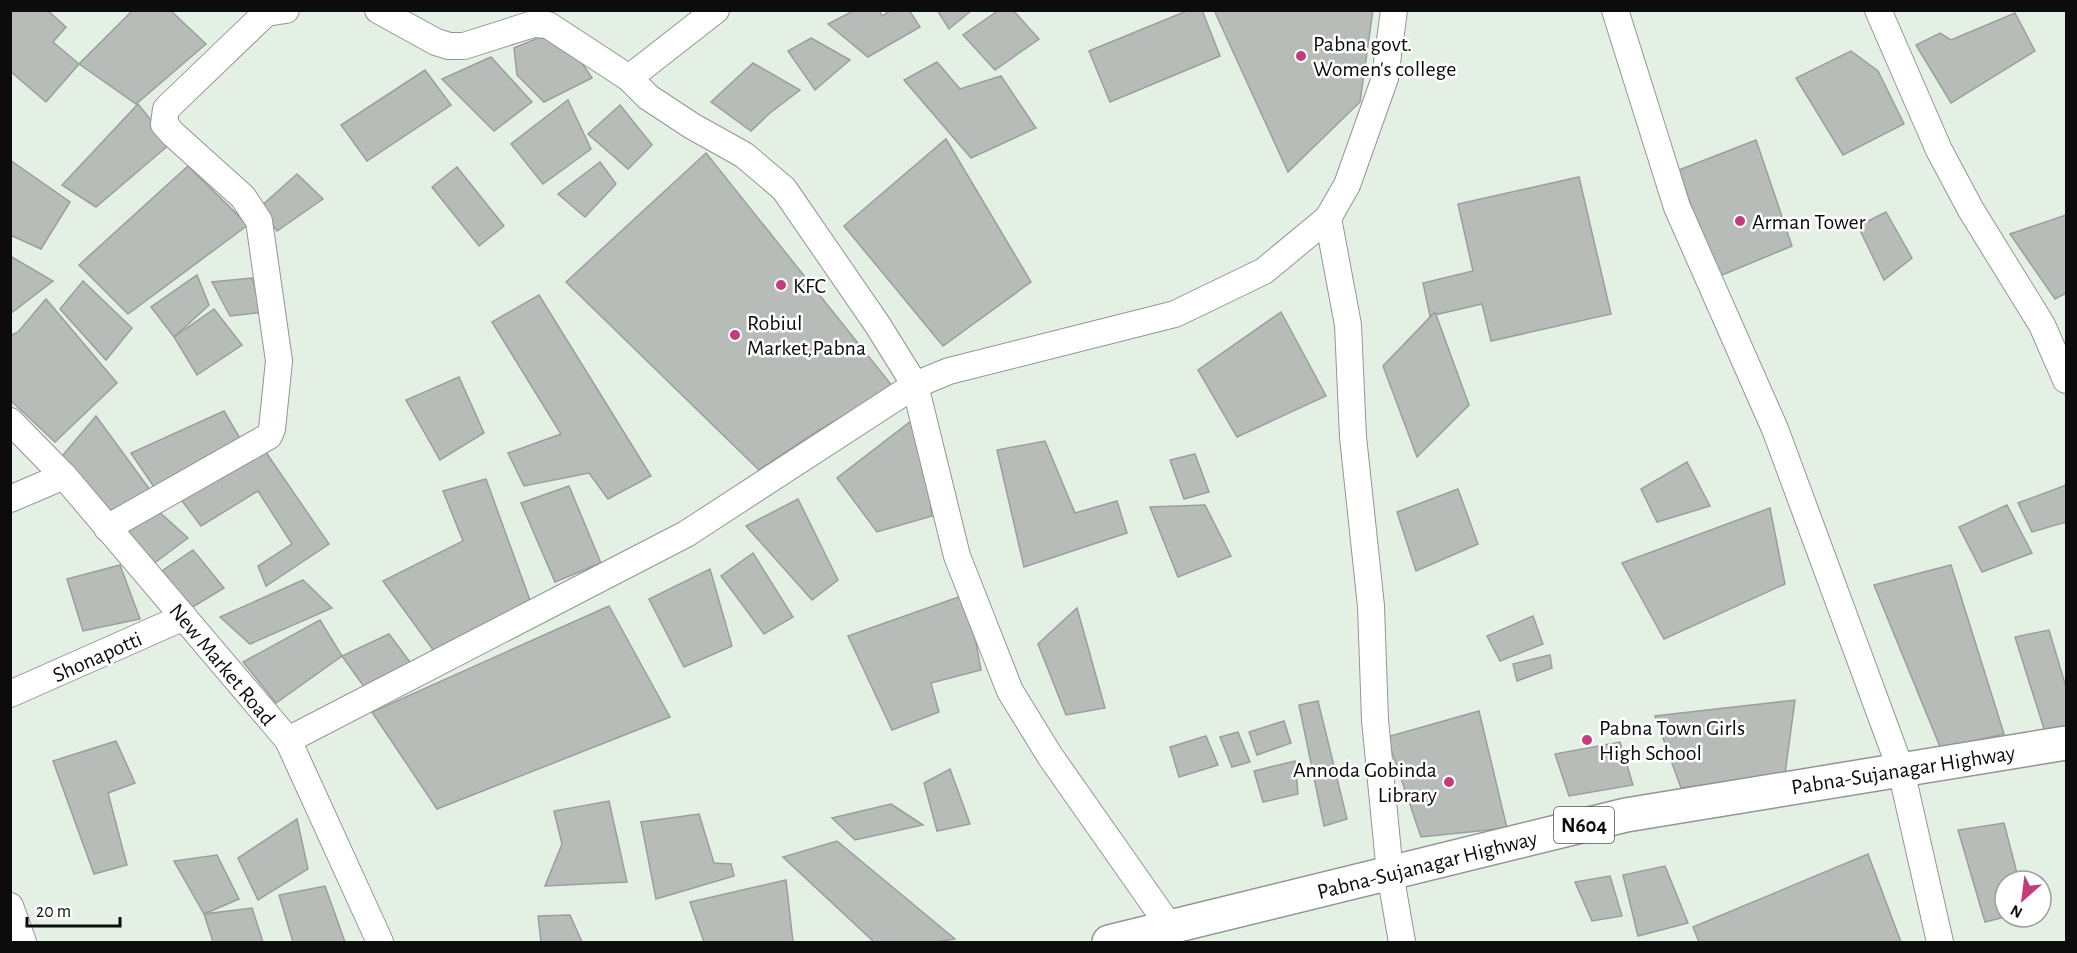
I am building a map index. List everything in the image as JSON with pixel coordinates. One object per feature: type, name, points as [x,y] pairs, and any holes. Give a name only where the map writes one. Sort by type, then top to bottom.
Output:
[{"type":"highway","name":"Pabna-Sujanagar Highway","points":[[1109,942],[1176,932],[1390,873],[1626,814],[2067,743]]},
{"type":"street","points":[[378,10],[436,42],[449,46],[464,45],[533,24],[548,25],[629,78],[648,97],[692,126],[744,155],[784,189],[877,324],[915,385],[957,556],[1010,691],[1050,756],[1176,932]]},
{"type":"street","points":[[629,78],[716,10]]},
{"type":"street","points":[[288,740],[686,534],[915,385],[949,371],[1175,314],[1264,271],[1328,218],[1347,185],[1385,78],[1394,10]]},
{"type":"street","points":[[1616,10],[1677,207],[1775,429],[1901,770],[1940,942]]},
{"type":"street","points":[[1878,10],[1939,150],[1971,210],[2042,325],[2067,380]]},
{"type":"street","points":[[107,528],[269,436],[272,429],[279,361],[260,221],[243,197],[164,124],[166,110],[272,11]]},
{"type":"street","points":[[1328,218],[1348,325],[1353,437],[1371,606],[1376,720],[1390,873],[1402,942]]},
{"type":"street","name":"New Market Road","points":[[10,421],[64,476],[288,740],[380,942]]},
{"type":"street","points":[[10,499],[64,476]]},
{"type":"street","name":"Shonapotti","points":[[10,694],[184,617]]},
{"type":"street","points":[[10,906],[23,942]]},
{"type":"shaded area","points":[[10,11],[2066,11],[2066,942],[11,942]]},
{"type":"building","points":[[10,10],[47,10],[66,27],[53,42],[79,64],[46,102],[10,71]]},
{"type":"building","points":[[133,10],[170,10],[206,44],[136,104],[79,64]]},
{"type":"building","points":[[855,10],[879,10],[882,16],[892,10],[909,10],[920,27],[868,57],[828,24]]},
{"type":"building","points":[[937,10],[972,10],[949,29]]},
{"type":"building","points":[[999,10],[1013,10],[1039,39],[995,70],[963,35]]},
{"type":"building","points":[[1189,10],[1202,10],[1220,56],[1110,102],[1089,51]]},
{"type":"building","name":"Pabna govt. Women's college","points":[[1214,10],[1373,10],[1360,102],[1288,172]]},
{"type":"building","points":[[2015,13],[2035,51],[1951,103],[1916,45],[1940,33],[1951,40]]},
{"type":"building","points":[[540,37],[572,48],[592,78],[544,102],[517,75],[514,48]]},
{"type":"building","points":[[811,38],[850,60],[815,90],[788,51]]},
{"type":"building","points":[[1851,51],[1878,71],[1904,124],[1843,155],[1796,78]]},
{"type":"building","points":[[491,57],[532,102],[494,131],[442,79]]},
{"type":"building","points":[[937,62],[960,89],[1001,76],[1036,128],[971,158],[904,80]]},
{"type":"building","points":[[753,63],[800,90],[751,131],[711,102]]},
{"type":"building","points":[[425,70],[451,105],[367,161],[341,125]]},
{"type":"building","points":[[568,100],[591,149],[543,184],[511,144]]},
{"type":"building","points":[[138,104],[170,144],[96,207],[62,185]]},
{"type":"building","points":[[620,105],[652,145],[628,169],[588,134]]},
{"type":"building","points":[[946,139],[1031,282],[943,346],[844,226]]},
{"type":"building","name":"Arman Tower","points":[[1756,140],[1792,246],[1715,278],[1679,170]]},
{"type":"building","name":"Robiul Market,Pabna","points":[[706,153],[893,387],[816,432],[759,470],[566,282]]},
{"type":"building","points":[[10,160],[70,202],[41,249],[10,235]]},
{"type":"building","points":[[600,162],[616,184],[585,217],[558,194]]},
{"type":"building","points":[[188,166],[248,225],[128,314],[79,265]]},
{"type":"building","points":[[457,167],[504,226],[479,246],[432,187]]},
{"type":"building","points":[[297,174],[323,199],[277,231],[260,207]]},
{"type":"building","points":[[1579,177],[1611,314],[1491,341],[1482,304],[1430,316],[1423,283],[1473,271],[1458,204]]},
{"type":"building","points":[[1886,212],[1912,258],[1884,280],[1858,226]]},
{"type":"building","points":[[2066,215],[2066,293],[2055,299],[2010,234]]},
{"type":"building","points":[[10,256],[53,281],[10,314]]},
{"type":"building","points":[[197,275],[209,305],[174,337],[151,307]]},
{"type":"building","points":[[252,278],[264,312],[230,316],[212,282]]},
{"type":"building","points":[[83,281],[132,328],[106,360],[60,309]]},
{"type":"building","points":[[539,295],[651,476],[608,499],[589,473],[524,486],[508,453],[561,434],[492,322]]},
{"type":"building","points":[[46,299],[117,383],[55,442],[10,400],[10,336],[18,332]]},
{"type":"building","points":[[214,309],[242,345],[197,375],[174,337]]},
{"type":"building","points":[[1281,312],[1326,396],[1237,437],[1198,370]]},
{"type":"building","points":[[1435,312],[1469,405],[1417,457],[1383,366]]},
{"type":"building","points":[[459,377],[484,433],[440,460],[406,400]]},
{"type":"building","points":[[224,411],[241,440],[154,487],[131,453]]},
{"type":"building","points":[[919,415],[932,516],[877,532],[837,478]]},
{"type":"building","points":[[96,416],[153,494],[115,518],[58,461]]},
{"type":"building","points":[[1045,441],[1075,513],[1117,501],[1127,533],[1024,567],[997,450]]},
{"type":"building","points":[[265,451],[329,544],[266,586],[258,566],[292,544],[258,491],[201,526],[179,497]]},
{"type":"building","points":[[1195,454],[1209,492],[1184,499],[1170,460]]},
{"type":"building","points":[[1687,462],[1710,506],[1657,522],[1641,489]]},
{"type":"building","points":[[486,479],[531,603],[436,654],[383,581],[463,541],[443,491]]},
{"type":"building","points":[[2066,485],[2066,522],[2032,532],[2018,503]]},
{"type":"building","points":[[569,486],[601,563],[555,582],[521,503]]},
{"type":"building","points":[[1458,489],[1478,544],[1416,571],[1397,512]]},
{"type":"building","points":[[798,499],[838,580],[812,600],[746,526]]},
{"type":"building","points":[[1205,505],[1231,556],[1178,577],[1150,507]]},
{"type":"building","points":[[2007,505],[2032,553],[1982,572],[1959,527]]},
{"type":"building","points":[[1770,508],[1785,584],[1664,639],[1622,563]]},
{"type":"building","points":[[156,509],[188,538],[153,564],[120,531]]},
{"type":"building","points":[[193,550],[224,588],[191,608],[159,573]]},
{"type":"building","points":[[753,553],[793,617],[764,634],[721,576]]},
{"type":"building","points":[[120,565],[140,619],[83,631],[67,579]]},
{"type":"building","points":[[1951,565],[2004,734],[1941,749],[1874,585]]},
{"type":"building","points":[[710,569],[732,646],[684,667],[649,599]]},
{"type":"building","points":[[303,580],[332,608],[250,644],[220,617]]},
{"type":"building","points":[[967,594],[981,670],[931,683],[939,712],[892,730],[848,636]]},
{"type":"building","points":[[609,606],[670,717],[437,809],[372,712]]},
{"type":"building","points":[[1077,608],[1105,708],[1066,715],[1038,644]]},
{"type":"building","points":[[1533,616],[1543,644],[1500,661],[1487,636]]},
{"type":"building","points":[[320,620],[342,656],[276,703],[243,662]]},
{"type":"building","points":[[2049,630],[2066,687],[2066,731],[2045,732],[2015,637]]},
{"type":"building","points":[[389,634],[410,662],[367,691],[342,656]]},
{"type":"building","points":[[1550,655],[1552,668],[1517,681],[1513,664]]},
{"type":"building","points":[[1795,700],[1785,774],[1681,788],[1655,716]]},
{"type":"building","points":[[1318,701],[1347,819],[1324,826],[1299,705]]},
{"type":"building","name":"Annoda Gobinda Library","points":[[1479,711],[1507,828],[1421,837],[1387,737]]},
{"type":"building","points":[[1284,721],[1291,743],[1257,755],[1249,732]]},
{"type":"building","points":[[1238,732],[1250,762],[1232,767],[1220,737]]},
{"type":"building","points":[[1206,736],[1218,765],[1179,777],[1170,747]]},
{"type":"building","points":[[116,741],[135,783],[108,793],[127,865],[94,874],[53,761]]},
{"type":"building","points":[[1620,742],[1633,785],[1569,796],[1555,754]]},
{"type":"building","points":[[1295,761],[1298,794],[1263,802],[1254,771]]},
{"type":"building","points":[[950,769],[970,824],[937,831],[924,783]]},
{"type":"building","points":[[609,801],[627,882],[545,886],[562,844],[554,811]]},
{"type":"building","points":[[891,804],[923,825],[855,840],[832,818]]},
{"type":"building","points":[[699,814],[714,863],[731,864],[734,876],[656,899],[641,822]]},
{"type":"building","points":[[297,819],[308,869],[258,900],[238,858]]},
{"type":"building","points":[[2004,823],[2016,869],[1993,869],[1993,920],[1985,922],[1958,830]]},
{"type":"building","points":[[837,841],[955,939],[934,942],[874,942],[783,857]]},
{"type":"building","points":[[1868,854],[1901,942],[1699,942],[1693,927]]},
{"type":"building","points":[[217,855],[239,899],[204,914],[174,861]]},
{"type":"building","points":[[1665,866],[1688,923],[1638,936],[1623,875]]},
{"type":"building","points":[[1610,876],[1622,916],[1592,921],[1575,882]]},
{"type":"building","points":[[786,880],[793,942],[704,942],[690,902]]},
{"type":"building","points":[[325,886],[345,942],[293,942],[279,895]]},
{"type":"building","points":[[252,908],[263,942],[213,942],[204,914]]},
{"type":"building","points":[[570,915],[582,942],[541,942],[538,916]]},
{"type":"place","name":"Pabna govt. Women's college","points":[[1301,56]]},
{"type":"place","name":"Arman Tower","points":[[1740,221]]},
{"type":"place","name":"KFC","points":[[781,285]]},
{"type":"place","name":"Robiul Market,Pabna","points":[[735,335]]},
{"type":"place","name":"Pabna Town Girls High School","points":[[1587,740]]},
{"type":"place","name":"Annoda Gobinda Library","points":[[1449,782]]}]
